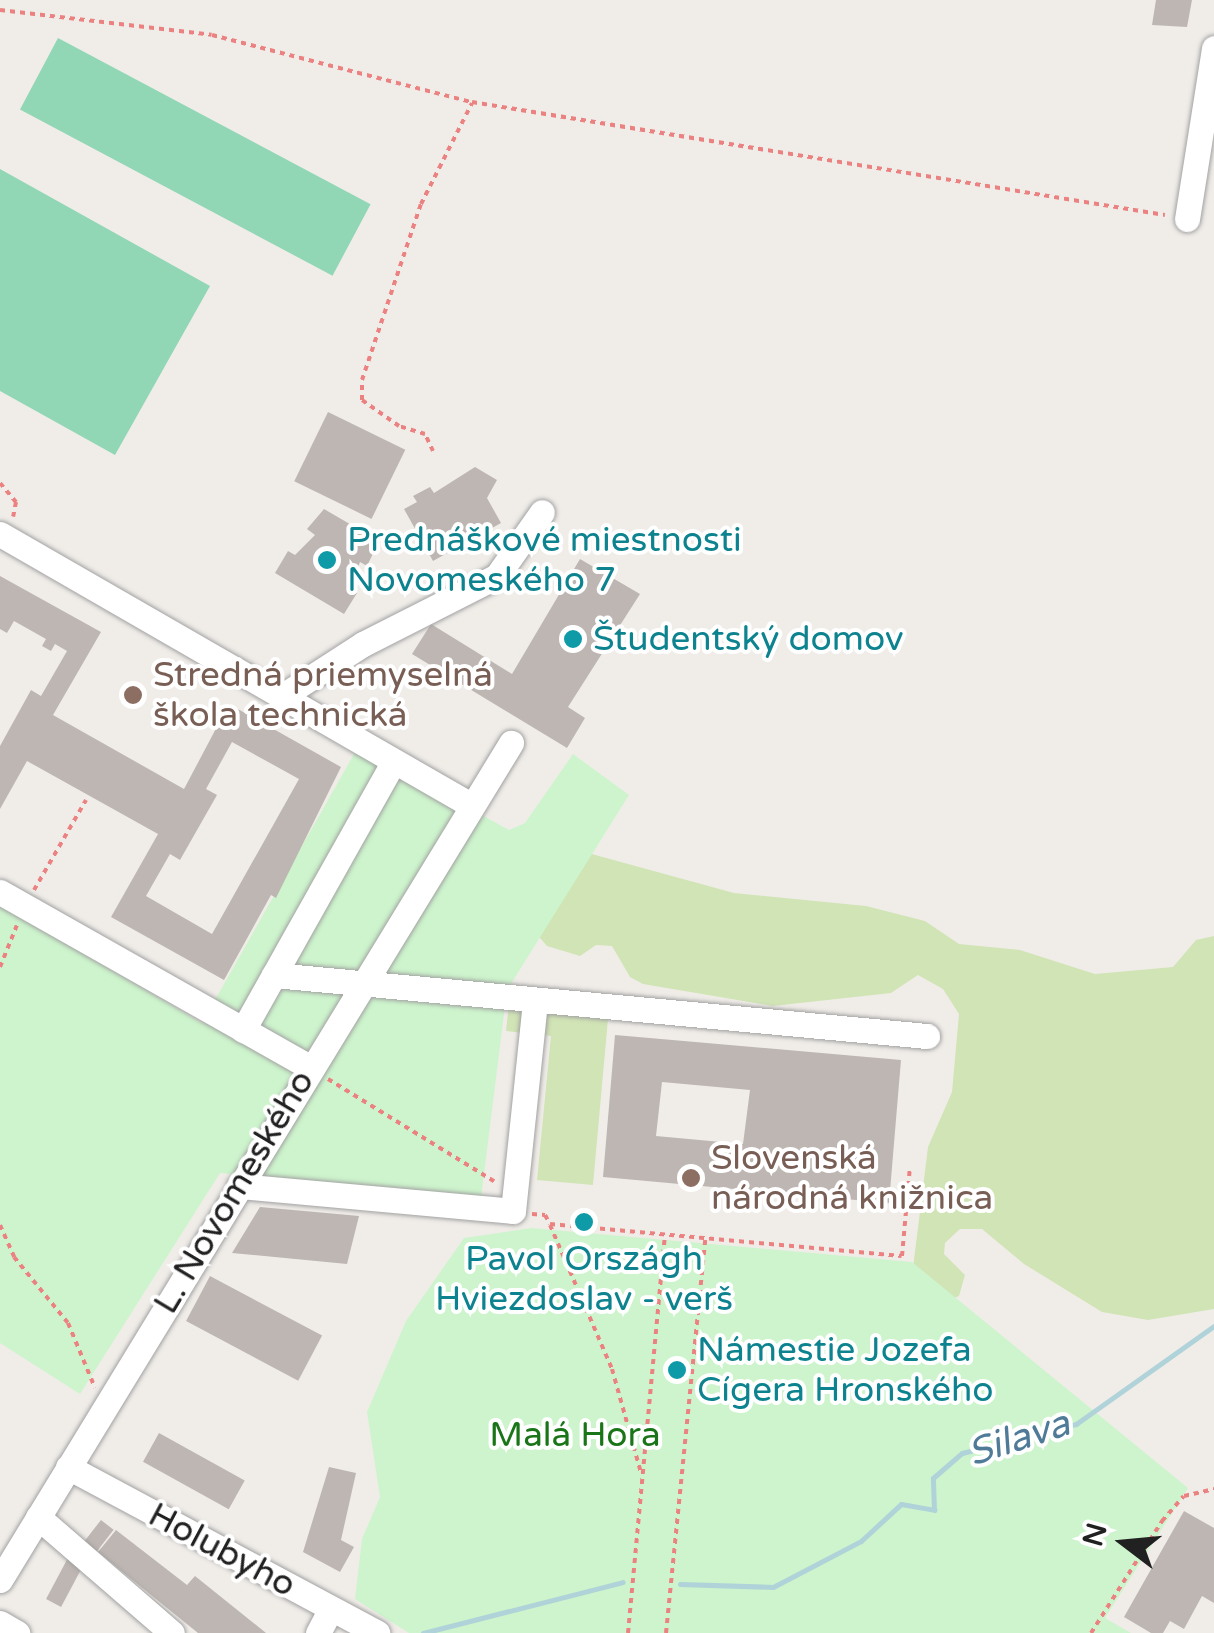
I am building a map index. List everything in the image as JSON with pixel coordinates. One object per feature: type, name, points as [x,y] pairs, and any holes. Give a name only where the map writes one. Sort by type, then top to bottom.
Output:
[{"type":"street","points":[[1187,219],[1214,48]]},
{"type":"street","points":[[281,697],[362,644],[497,576],[542,512]]},
{"type":"street","points":[[2,535],[469,804]]},
{"type":"street","name":"L. Novomeského","points":[[0,1580],[469,804],[511,743]]},
{"type":"street","points":[[243,1030],[394,761]]},
{"type":"street","points":[[0,892],[309,1067]]},
{"type":"street","points":[[274,975],[358,986],[926,1036]]},
{"type":"street","points":[[239,1186],[512,1211],[535,1000]]},
{"type":"street","name":"Holubyho","points":[[68,1467],[377,1633]]},
{"type":"street","points":[[38,1517],[172,1633]]},
{"type":"street","points":[[318,1633],[331,1609]]},
{"type":"street","points":[[0,1623],[18,1633]]},
{"type":"path","points":[[0,10],[212,35],[472,102],[1187,219]]},
{"type":"path","points":[[433,451],[425,434],[399,426],[362,400],[362,380],[421,204],[472,102]]},
{"type":"path","points":[[0,483],[16,502],[2,535]]},
{"type":"path","points":[[0,967],[24,906],[86,800]]},
{"type":"path","points":[[309,1067],[494,1181]]},
{"type":"path","points":[[550,1224],[902,1256],[910,1166]]},
{"type":"path","points":[[512,1211],[545,1215],[550,1224],[612,1369],[642,1478]]},
{"type":"path","points":[[0,1225],[14,1257],[68,1324],[98,1393]]},
{"type":"path","points":[[628,1633],[665,1235]]},
{"type":"path","points":[[666,1633],[704,1239]]},
{"type":"path","points":[[1091,1633],[1162,1520],[1184,1496],[1214,1489]]},
{"type":"green space","points":[[58,38],[371,204],[333,276],[20,110]]},
{"type":"green space","points":[[0,169],[210,286],[115,455],[0,391]]},
{"type":"green space","points":[[358,747],[509,830],[525,823],[573,754],[629,795],[507,990],[481,1198],[220,1173],[80,1394],[0,1343],[0,905],[202,1023]]},
{"type":"green space","points":[[526,836],[734,893],[866,906],[925,921],[959,944],[1020,950],[1095,974],[1173,967],[1196,940],[1214,936],[1214,1309],[1148,1320],[1102,1312],[1024,1264],[982,1229],[960,1229],[945,1243],[944,1254],[965,1275],[959,1296],[947,1301],[910,1292],[928,1147],[952,1092],[959,1014],[943,989],[918,975],[891,993],[773,1006],[643,984],[630,977],[612,946],[596,945],[580,956],[547,946],[527,923]]},
{"type":"green space","points":[[509,1004],[608,1019],[593,1185],[537,1180],[551,1036],[506,1031]]},
{"type":"green space","name":"Malá Hora","points":[[531,1228],[912,1262],[1188,1488],[1105,1618],[1131,1633],[409,1633],[355,1599],[362,1539],[380,1497],[367,1412],[406,1321],[464,1238]]},
{"type":"building","points":[[1156,0],[1192,0],[1187,27],[1152,25]]},
{"type":"building","points":[[328,412],[405,450],[372,519],[294,481]]},
{"type":"building","points":[[475,467],[497,480],[487,498],[501,523],[433,561],[404,509],[417,502],[413,496],[430,487],[434,493]]},
{"type":"building","name":"Prednáškové miestnosti Novomeského 7","points":[[324,509],[379,541],[367,566],[360,562],[350,588],[357,593],[344,614],[275,573],[288,551],[295,555],[315,535],[307,529]]},
{"type":"building","name":"Študentský domov","points":[[580,559],[640,594],[568,707],[585,718],[567,748],[412,654],[431,624],[512,674]]},
{"type":"building","points":[[0,576],[101,632],[53,715],[184,789],[229,704],[341,767],[276,898],[271,895],[224,980],[111,917],[158,834],[27,761],[0,809],[0,746],[31,690],[41,696],[67,651],[55,644],[51,651],[42,646],[46,639],[14,621],[7,633],[0,629]],"holes":[[[232,742],[299,779],[212,934],[146,896],[170,854],[180,860],[217,795],[206,789]]]},
{"type":"building","points":[[615,1035],[901,1060],[889,1203],[603,1177]],"holes":[[[662,1082],[750,1090],[743,1144],[656,1136]]]},
{"type":"building","points":[[260,1207],[359,1216],[347,1264],[232,1253]]},
{"type":"building","points":[[210,1276],[322,1336],[298,1381],[186,1321]]},
{"type":"building","points":[[159,1433],[245,1481],[229,1509],[143,1462]]},
{"type":"building","points":[[329,1467],[356,1473],[341,1540],[354,1547],[340,1572],[303,1552]]},
{"type":"building","points":[[1184,1511],[1214,1528],[1214,1603],[1202,1596],[1184,1629],[1170,1621],[1163,1633],[1151,1633],[1124,1617]]},
{"type":"building","points":[[101,1520],[114,1530],[97,1551],[84,1541]]},
{"type":"building","points":[[116,1530],[187,1585],[195,1576],[266,1633],[198,1633],[98,1552]]},
{"type":"building","points":[[70,1554],[85,1562],[61,1607],[46,1599]]},
{"type":"waterway","name":"Silava","points":[[680,1584],[773,1587],[861,1541],[901,1504],[934,1510],[933,1478],[962,1453],[1076,1424],[1214,1326]]},
{"type":"waterway","name":"Silava","points":[[423,1633],[623,1582]]},
{"type":"place","name":"Prednáškové miestnosti Novomeského 7","points":[[327,560]]},
{"type":"place","name":"Študentský domov","points":[[573,639]]},
{"type":"place","name":"Stredná priemyselná škola technická","points":[[133,695]]},
{"type":"place","name":"Slovenská národná knižnica","points":[[691,1178]]},
{"type":"place","name":"Pavol Országh Hviezdoslav - verš","points":[[584,1222]]},
{"type":"place","name":"Námestie Jozefa Cígera Hronského","points":[[677,1370]]}]
